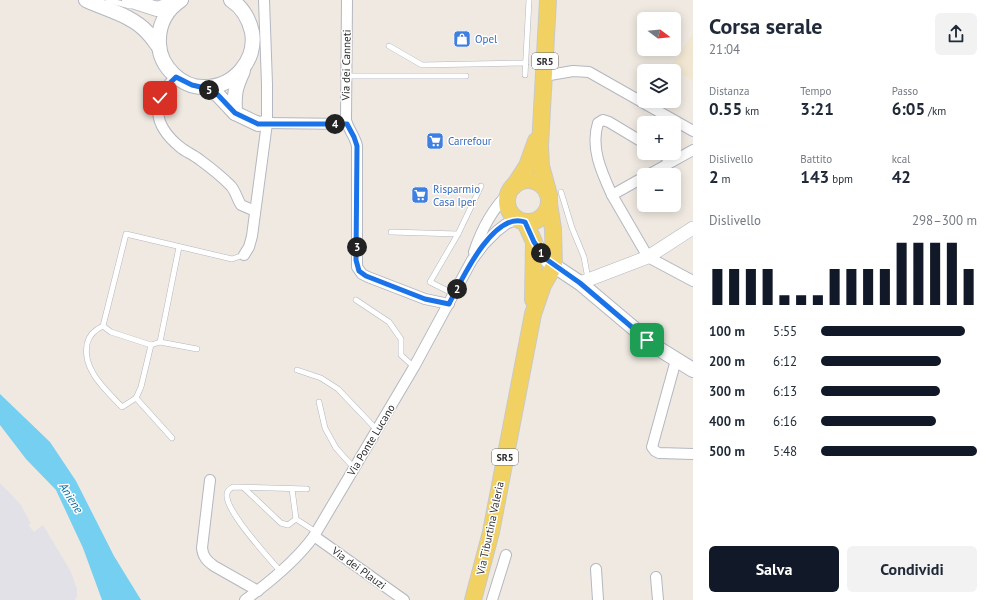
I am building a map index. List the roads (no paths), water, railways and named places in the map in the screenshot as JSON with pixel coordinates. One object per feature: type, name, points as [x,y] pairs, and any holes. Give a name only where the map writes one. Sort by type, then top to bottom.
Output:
[{"type":"main road","points":[[86,0],[122,15],[133,21],[148,33],[159,47],[172,81],[205,88],[218,95],[235,113],[258,124],[267,123]]},
{"type":"main road","points":[[129,0],[157,9],[180,0]]},
{"type":"main road","points":[[159,47],[162,21],[172,6],[180,0]]},
{"type":"main road","points":[[231,0],[242,6],[250,24],[253,38],[251,52],[234,92],[235,113]]},
{"type":"main road","name":"SR5","points":[[540,122],[548,0]]},
{"type":"main road","points":[[205,88],[226,83],[237,75],[246,64]]},
{"type":"main road","points":[[511,190],[523,172],[532,154],[540,122]]},
{"type":"main road","points":[[540,122],[540,157],[542,174],[553,197],[554,266]]},
{"type":"main road","points":[[511,190],[520,182],[526,180],[534,181],[540,184],[553,197]]},
{"type":"main road","name":"Via Tiburtina Valeria","points":[[511,190],[507,199],[510,211],[521,221],[534,242],[533,314]]},
{"type":"main road","points":[[521,221],[531,222],[538,220],[547,210],[553,197]]},
{"type":"main road","points":[[534,242],[544,256],[554,266],[584,281],[637,332],[676,360],[693,370]]},
{"type":"main road","name":"Via Tiburtina Valeria","points":[[473,600],[492,527],[533,314],[543,285],[554,266]]},
{"type":"street","points":[[244,255],[250,243],[267,123],[268,84],[264,0]]},
{"type":"street","name":"Via dei Canneti","points":[[347,0],[347,124],[357,146],[356,260],[359,271],[368,277],[408,293],[425,299],[449,304]]},
{"type":"street","points":[[544,76],[573,71],[589,72],[693,131]]},
{"type":"street","points":[[172,81],[162,93],[159,101],[158,115],[162,128],[180,147],[200,160],[230,185],[235,191],[241,205],[255,210]]},
{"type":"street","points":[[637,139],[609,122],[601,120],[598,123],[596,134],[598,162],[612,195],[648,257],[693,281]]},
{"type":"street","points":[[267,123],[347,124]]},
{"type":"street","points":[[660,168],[693,150]]},
{"type":"street","points":[[612,195],[637,181]]},
{"type":"street","name":"Via Ponte Lucano","points":[[472,260],[478,240],[488,220],[498,204],[511,190]]},
{"type":"street","name":"Via Ponte Lucano","points":[[246,600],[258,591],[300,552],[315,534],[414,367],[472,260],[484,244],[497,231],[506,224],[521,221]]},
{"type":"street","points":[[584,281],[648,257],[693,228]]},
{"type":"street","points":[[676,360],[652,447],[659,453],[693,454]]},
{"type":"street","points":[[210,480],[202,548],[203,554],[214,566],[258,591]]},
{"type":"street","name":"Via dei Plauzi","points":[[315,534],[404,600]]},
{"type":"street","points":[[492,600],[506,555]]},
{"type":"street","points":[[596,569],[598,600]]},
{"type":"street","points":[[656,577],[658,600]]},
{"type":"lane","points":[[108,0],[142,9],[157,9]]},
{"type":"lane","points":[[525,74],[529,0]]},
{"type":"lane","points":[[389,46],[422,65],[526,63]]},
{"type":"lane","points":[[346,76],[466,76]]},
{"type":"lane","points":[[454,294],[430,282],[458,234],[481,186]]},
{"type":"lane","points":[[553,197],[572,228],[584,257],[588,272],[584,281]]},
{"type":"lane","points":[[391,232],[458,234]]},
{"type":"lane","points":[[150,345],[141,387],[136,398],[122,407],[91,370],[86,357],[88,342],[92,333],[103,326],[126,234],[232,259],[244,255]]},
{"type":"lane","points":[[160,342],[179,247]]},
{"type":"lane","points":[[356,300],[389,322],[400,339],[401,355],[414,367]]},
{"type":"lane","points":[[103,326],[111,332],[150,345],[160,342],[197,349]]},
{"type":"lane","points":[[296,370],[321,378],[338,389],[366,421],[377,430]]},
{"type":"lane","points":[[136,398],[172,438]]},
{"type":"lane","points":[[319,402],[325,428],[336,448],[354,469]]},
{"type":"lane","points":[[280,571],[246,531],[232,510],[227,497],[228,491],[233,487],[307,489]]},
{"type":"lane","points":[[244,488],[281,523],[288,525],[296,519]]},
{"type":"lane","points":[[292,489],[296,519],[315,534]]},
{"type":"water","name":"Aniene","points":[[0,394],[50,442],[76,481],[114,556],[141,600],[102,600],[83,548],[56,490],[26,459],[0,425]]},
{"type":"place","name":"Opel","points":[[462,39]]},
{"type":"place","name":"Carrefour","points":[[435,141]]},
{"type":"place","name":"Risparmio Casa Iper","points":[[420,195]]}]
